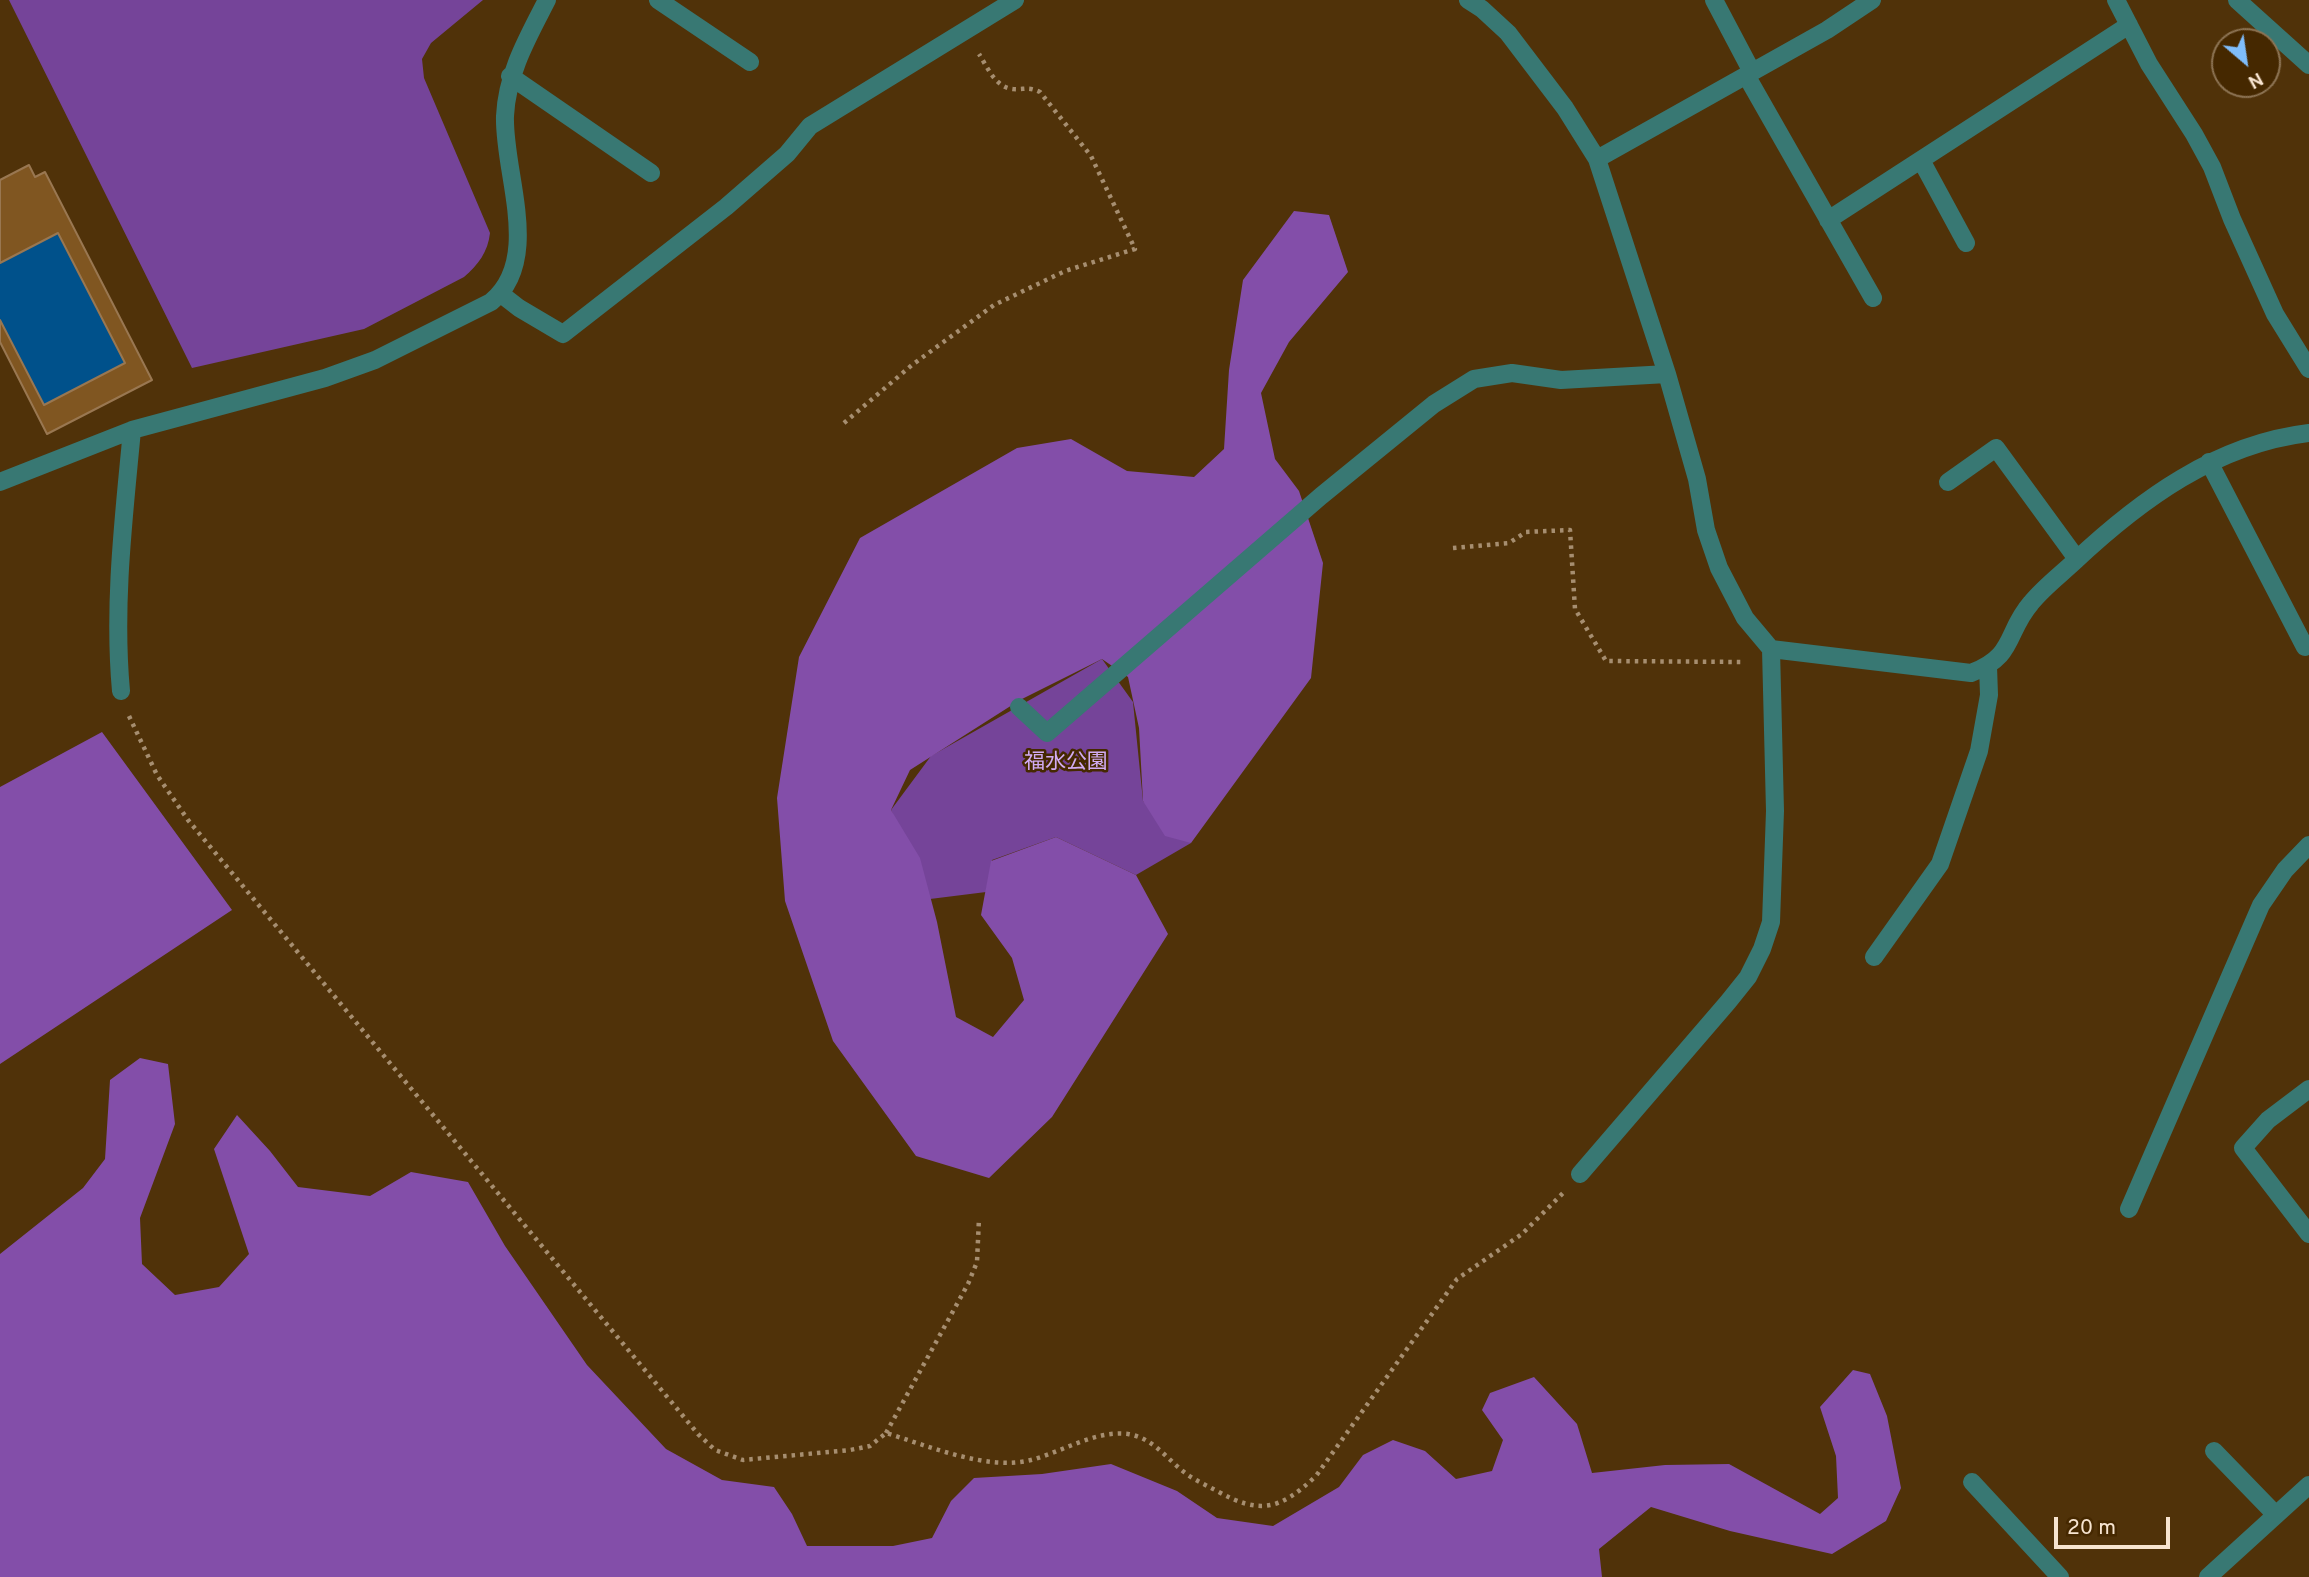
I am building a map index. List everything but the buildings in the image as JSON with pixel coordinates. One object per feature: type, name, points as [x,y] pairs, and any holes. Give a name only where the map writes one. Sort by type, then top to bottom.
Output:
[{"type":"street","points":[[0,482],[171,417],[326,378],[375,360],[491,302],[501,294],[509,282],[514,264],[518,224],[505,117],[510,76],[547,0]]},
{"type":"street","points":[[658,0],[750,62]]},
{"type":"street","points":[[501,294],[563,334],[726,207],[787,154],[810,126],[1016,0]]},
{"type":"street","points":[[1468,0],[1508,33],[1566,108],[1597,159],[1667,374],[1697,479],[1706,530],[1719,568],[1745,618],[1771,655],[1775,811],[1771,922],[1762,949],[1748,977],[1728,1002],[1580,1174]]},
{"type":"street","points":[[1714,0],[1749,73],[1873,298]]},
{"type":"street","points":[[1597,159],[1827,30],[1872,0]]},
{"type":"street","points":[[2116,0],[2149,64],[2212,167],[2231,219],[2276,314],[2309,369]]},
{"type":"street","points":[[2237,0],[2309,65]]},
{"type":"street","points":[[1828,220],[2129,25]]},
{"type":"street","points":[[510,76],[651,173]]},
{"type":"street","points":[[1921,160],[1966,243]]},
{"type":"street","points":[[1019,707],[1046,733],[1321,496],[1434,404],[1474,379],[1512,373],[1561,380],[1667,374]]},
{"type":"street","points":[[121,691],[118,663],[118,589],[132,430]]},
{"type":"street","points":[[1771,655],[1971,673],[1989,666],[2005,651],[2018,619],[2032,601],[2154,494],[2209,462],[2289,436],[2309,433]]},
{"type":"street","points":[[1948,482],[1996,448],[2077,559]]},
{"type":"street","points":[[2209,462],[2305,647]]},
{"type":"street","points":[[1874,957],[1940,864],[1979,751],[1989,695],[1989,666]]},
{"type":"street","points":[[2129,1209],[2261,905],[2286,870],[2309,845]]},
{"type":"street","points":[[2309,1089],[2268,1120],[2243,1148],[2309,1234]]},
{"type":"street","points":[[2214,1451],[2276,1515]]},
{"type":"street","points":[[1972,1482],[2060,1577]]},
{"type":"street","points":[[2208,1577],[2309,1485]]},
{"type":"path","points":[[844,423],[912,365],[994,305],[1065,271],[1135,248],[1091,156],[1040,92],[1028,86],[1014,89],[998,83],[964,32]]},
{"type":"path","points":[[1453,548],[1509,543],[1526,532],[1570,530],[1575,609],[1606,660],[1771,655]]},
{"type":"path","points":[[121,691],[131,723],[157,775],[188,820],[715,1450],[743,1460],[850,1450],[870,1446],[886,1433],[968,1284],[977,1262],[979,1218]]},
{"type":"path","points":[[886,1433],[962,1456],[1003,1463],[1031,1460],[1065,1446],[1104,1436],[1128,1434],[1152,1442],[1186,1473],[1238,1503],[1260,1507],[1281,1502],[1300,1491],[1316,1476],[1457,1279],[1522,1234],[1580,1174]]},
{"type":"green space","points":[[9,0],[483,0],[431,43],[422,59],[424,78],[490,233],[485,252],[464,277],[364,329],[192,368]]},
{"type":"green space","name":"福水公園","points":[[1102,659],[1133,702],[1143,801],[1191,843],[1136,875],[1056,837],[992,860],[986,892],[930,899],[891,810],[931,756]]},
{"type":"shaded area","points":[[1294,211],[1329,215],[1348,272],[1289,342],[1261,393],[1275,459],[1299,491],[1323,563],[1311,678],[1191,843],[1165,836],[1143,801],[1139,728],[1128,677],[1102,659],[1020,700],[910,770],[891,810],[920,858],[937,922],[956,1017],[993,1037],[1024,1000],[1012,958],[981,915],[991,861],[1056,837],[1136,875],[1168,934],[1052,1117],[989,1178],[916,1156],[833,1041],[785,901],[777,798],[799,657],[860,538],[1017,448],[1071,439],[1127,471],[1194,477],[1224,449],[1229,370],[1243,280]]},
{"type":"shaded area","points":[[102,732],[232,910],[0,1064],[0,787]]},
{"type":"shaded area","points":[[140,1058],[168,1064],[175,1124],[140,1218],[142,1264],[175,1295],[219,1287],[249,1254],[214,1149],[237,1115],[298,1187],[370,1196],[411,1172],[468,1182],[505,1246],[587,1365],[666,1449],[722,1480],[774,1487],[792,1514],[807,1546],[893,1546],[932,1538],[951,1501],[974,1478],[1042,1474],[1111,1464],[1177,1491],[1217,1518],[1273,1526],[1339,1487],[1363,1455],[1393,1440],[1425,1451],[1456,1479],[1492,1471],[1503,1440],[1482,1410],[1490,1393],[1534,1377],[1577,1424],[1592,1473],[1665,1465],[1729,1464],[1820,1514],[1838,1498],[1836,1456],[1820,1407],[1853,1370],[1870,1374],[1887,1416],[1901,1488],[1886,1521],[1832,1554],[1730,1531],[1651,1507],[1599,1549],[1602,1577],[0,1577],[0,1254],[83,1188],[105,1159],[110,1080]]},
{"type":"water","points":[[58,233],[125,363],[44,405],[0,320],[0,263]]}]
